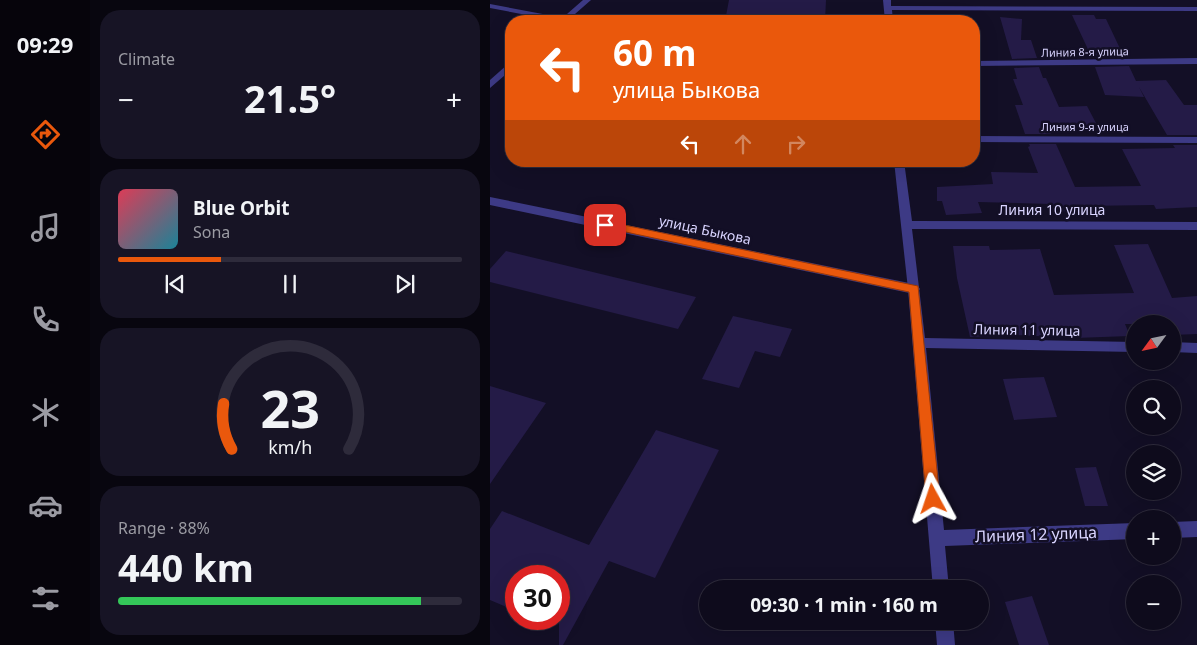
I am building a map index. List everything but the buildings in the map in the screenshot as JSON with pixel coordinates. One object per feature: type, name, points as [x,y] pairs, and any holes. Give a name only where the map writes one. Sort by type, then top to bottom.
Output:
[{"type":"street","points":[[569,15],[587,0]]},
{"type":"street","points":[[887,4],[1197,9]]},
{"type":"street","points":[[490,6],[537,15]]},
{"type":"street","name":"Линия 8-я улица","points":[[980,64],[1197,61]]},
{"type":"street","points":[[490,85],[505,71]]},
{"type":"street","name":"Линия 9-я улица","points":[[980,139],[1197,140]]},
{"type":"street","points":[[900,167],[914,289],[940,580]]},
{"type":"street","name":"улица Быкова","points":[[490,201],[914,289]]},
{"type":"street","name":"Линия 10 улица","points":[[907,225],[1197,226]]},
{"type":"street","name":"Линия 11 улица","points":[[919,343],[1126,347]]},
{"type":"street","points":[[1181,347],[1197,348]]},
{"type":"street","points":[[1181,530],[1197,529]]},
{"type":"street","name":"Линия 12 улица","points":[[936,538],[1126,531]]},
{"type":"street","points":[[945,630],[946,645]]},
{"type":"route","points":[[605,225],[914,289],[933,499]]}]
